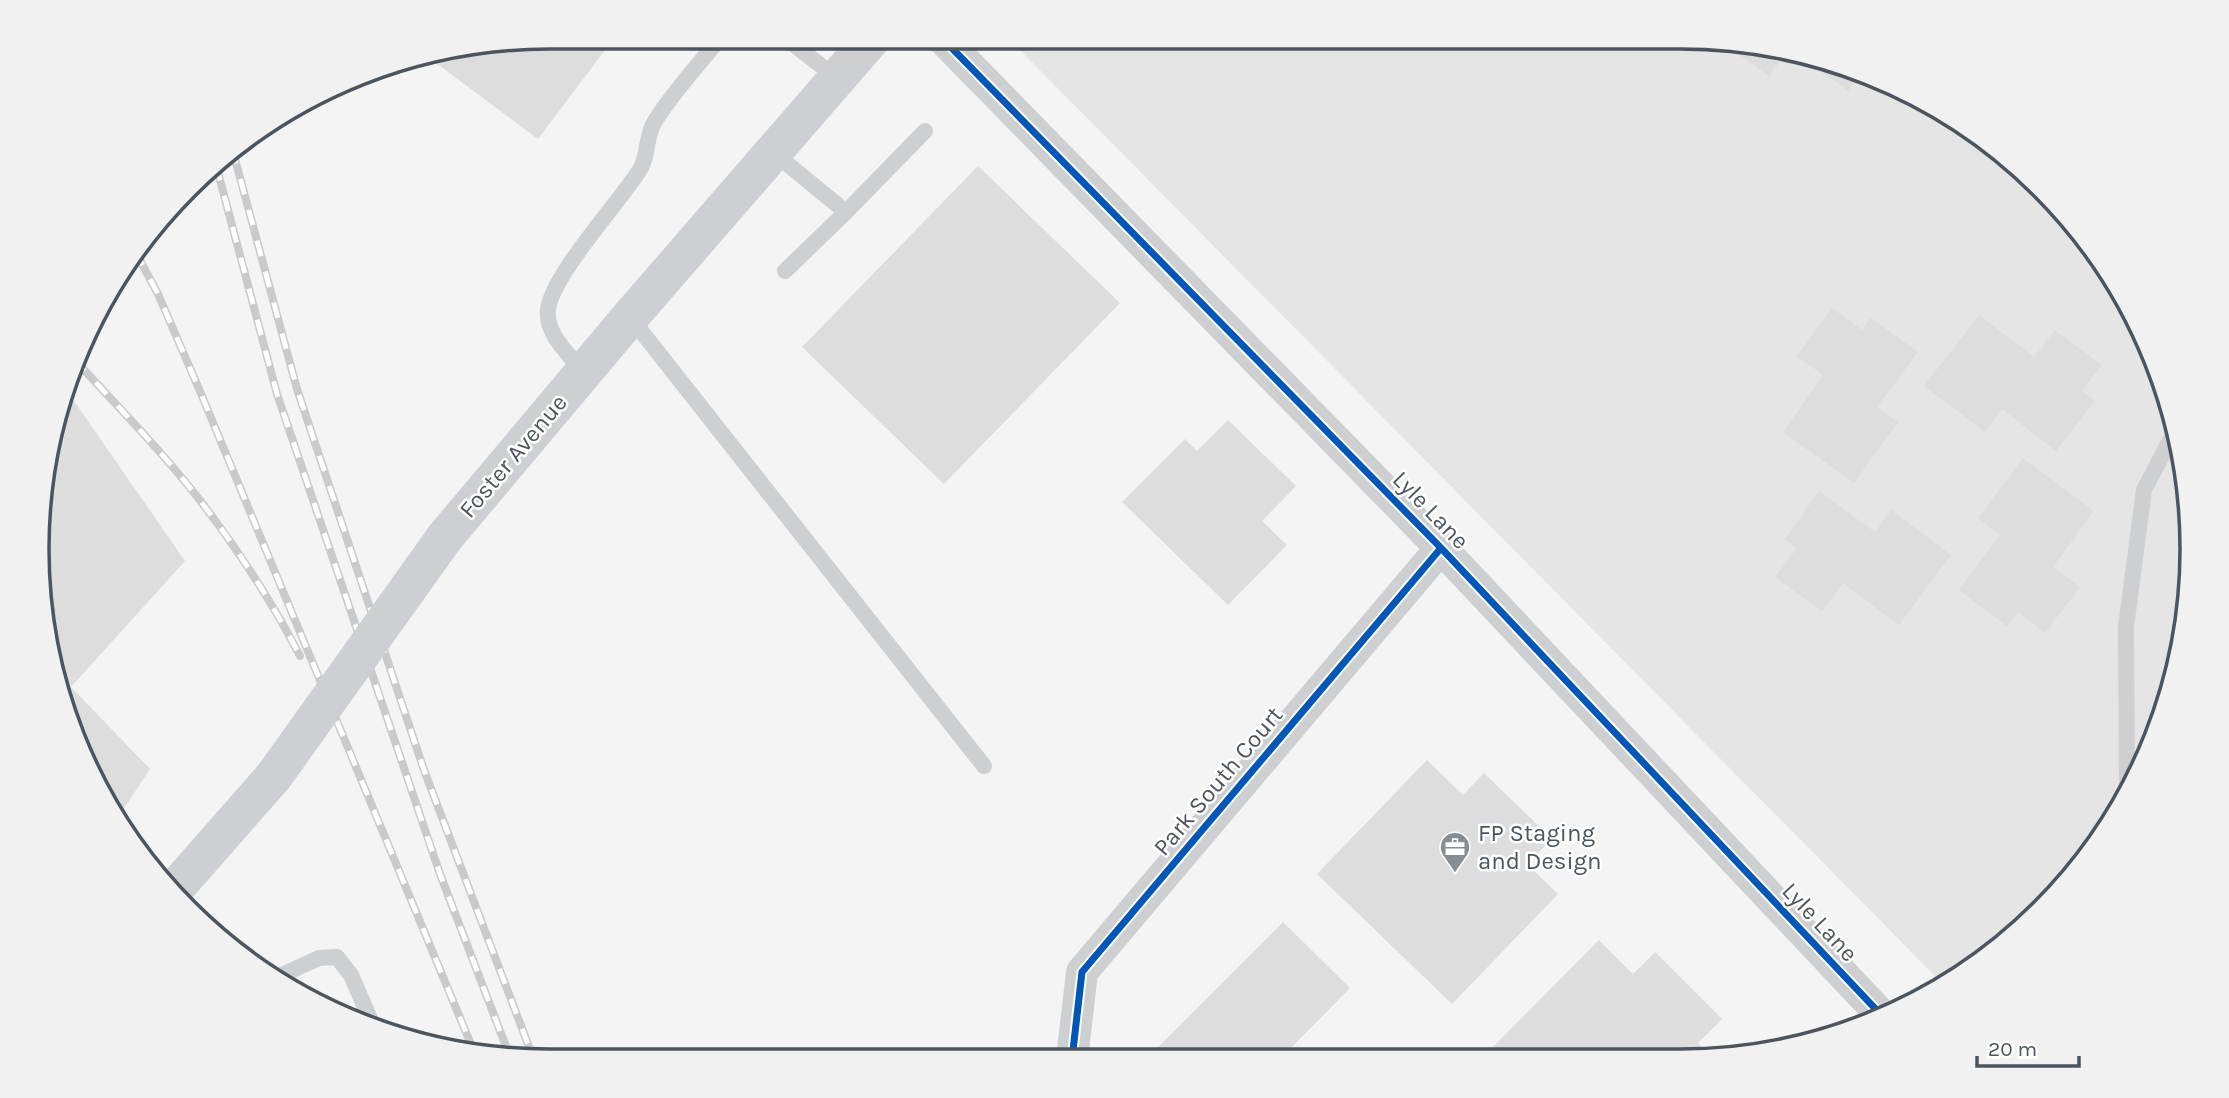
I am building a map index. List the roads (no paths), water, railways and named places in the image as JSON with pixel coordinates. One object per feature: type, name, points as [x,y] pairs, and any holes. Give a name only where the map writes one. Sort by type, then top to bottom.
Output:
[{"type":"main road","name":"Foster Avenue","points":[[178,885],[274,776],[445,537],[772,151],[862,49]]},
{"type":"street","name":"Lyle Lane","points":[[953,49],[1441,548],[1876,1009]]},
{"type":"street","name":"Park South Court","points":[[1073,1049],[1082,972],[1441,548]]},
{"type":"lane","points":[[583,372],[551,333],[548,310],[554,291],[565,272],[642,168],[653,123],[712,49]]},
{"type":"lane","points":[[799,49],[837,78]]},
{"type":"lane","points":[[785,271],[925,131]]},
{"type":"lane","points":[[772,151],[846,212]]},
{"type":"lane","points":[[630,317],[984,766]]},
{"type":"lane","points":[[2127,772],[2126,627],[2144,490],[2168,444]]},
{"type":"lane","points":[[285,973],[319,957],[337,957],[351,975],[368,1015]]},
{"type":"railway","points":[[235,160],[297,389],[424,770],[530,1048]]},
{"type":"railway","points":[[218,174],[277,394],[440,874],[506,1047]]},
{"type":"railway","points":[[140,261],[158,294],[202,396],[470,1042]]},
{"type":"railway","points":[[83,369],[156,447],[202,503],[254,577],[300,656]]},
{"type":"place","name":"FP Staging and Design","points":[[1455,874]]}]
